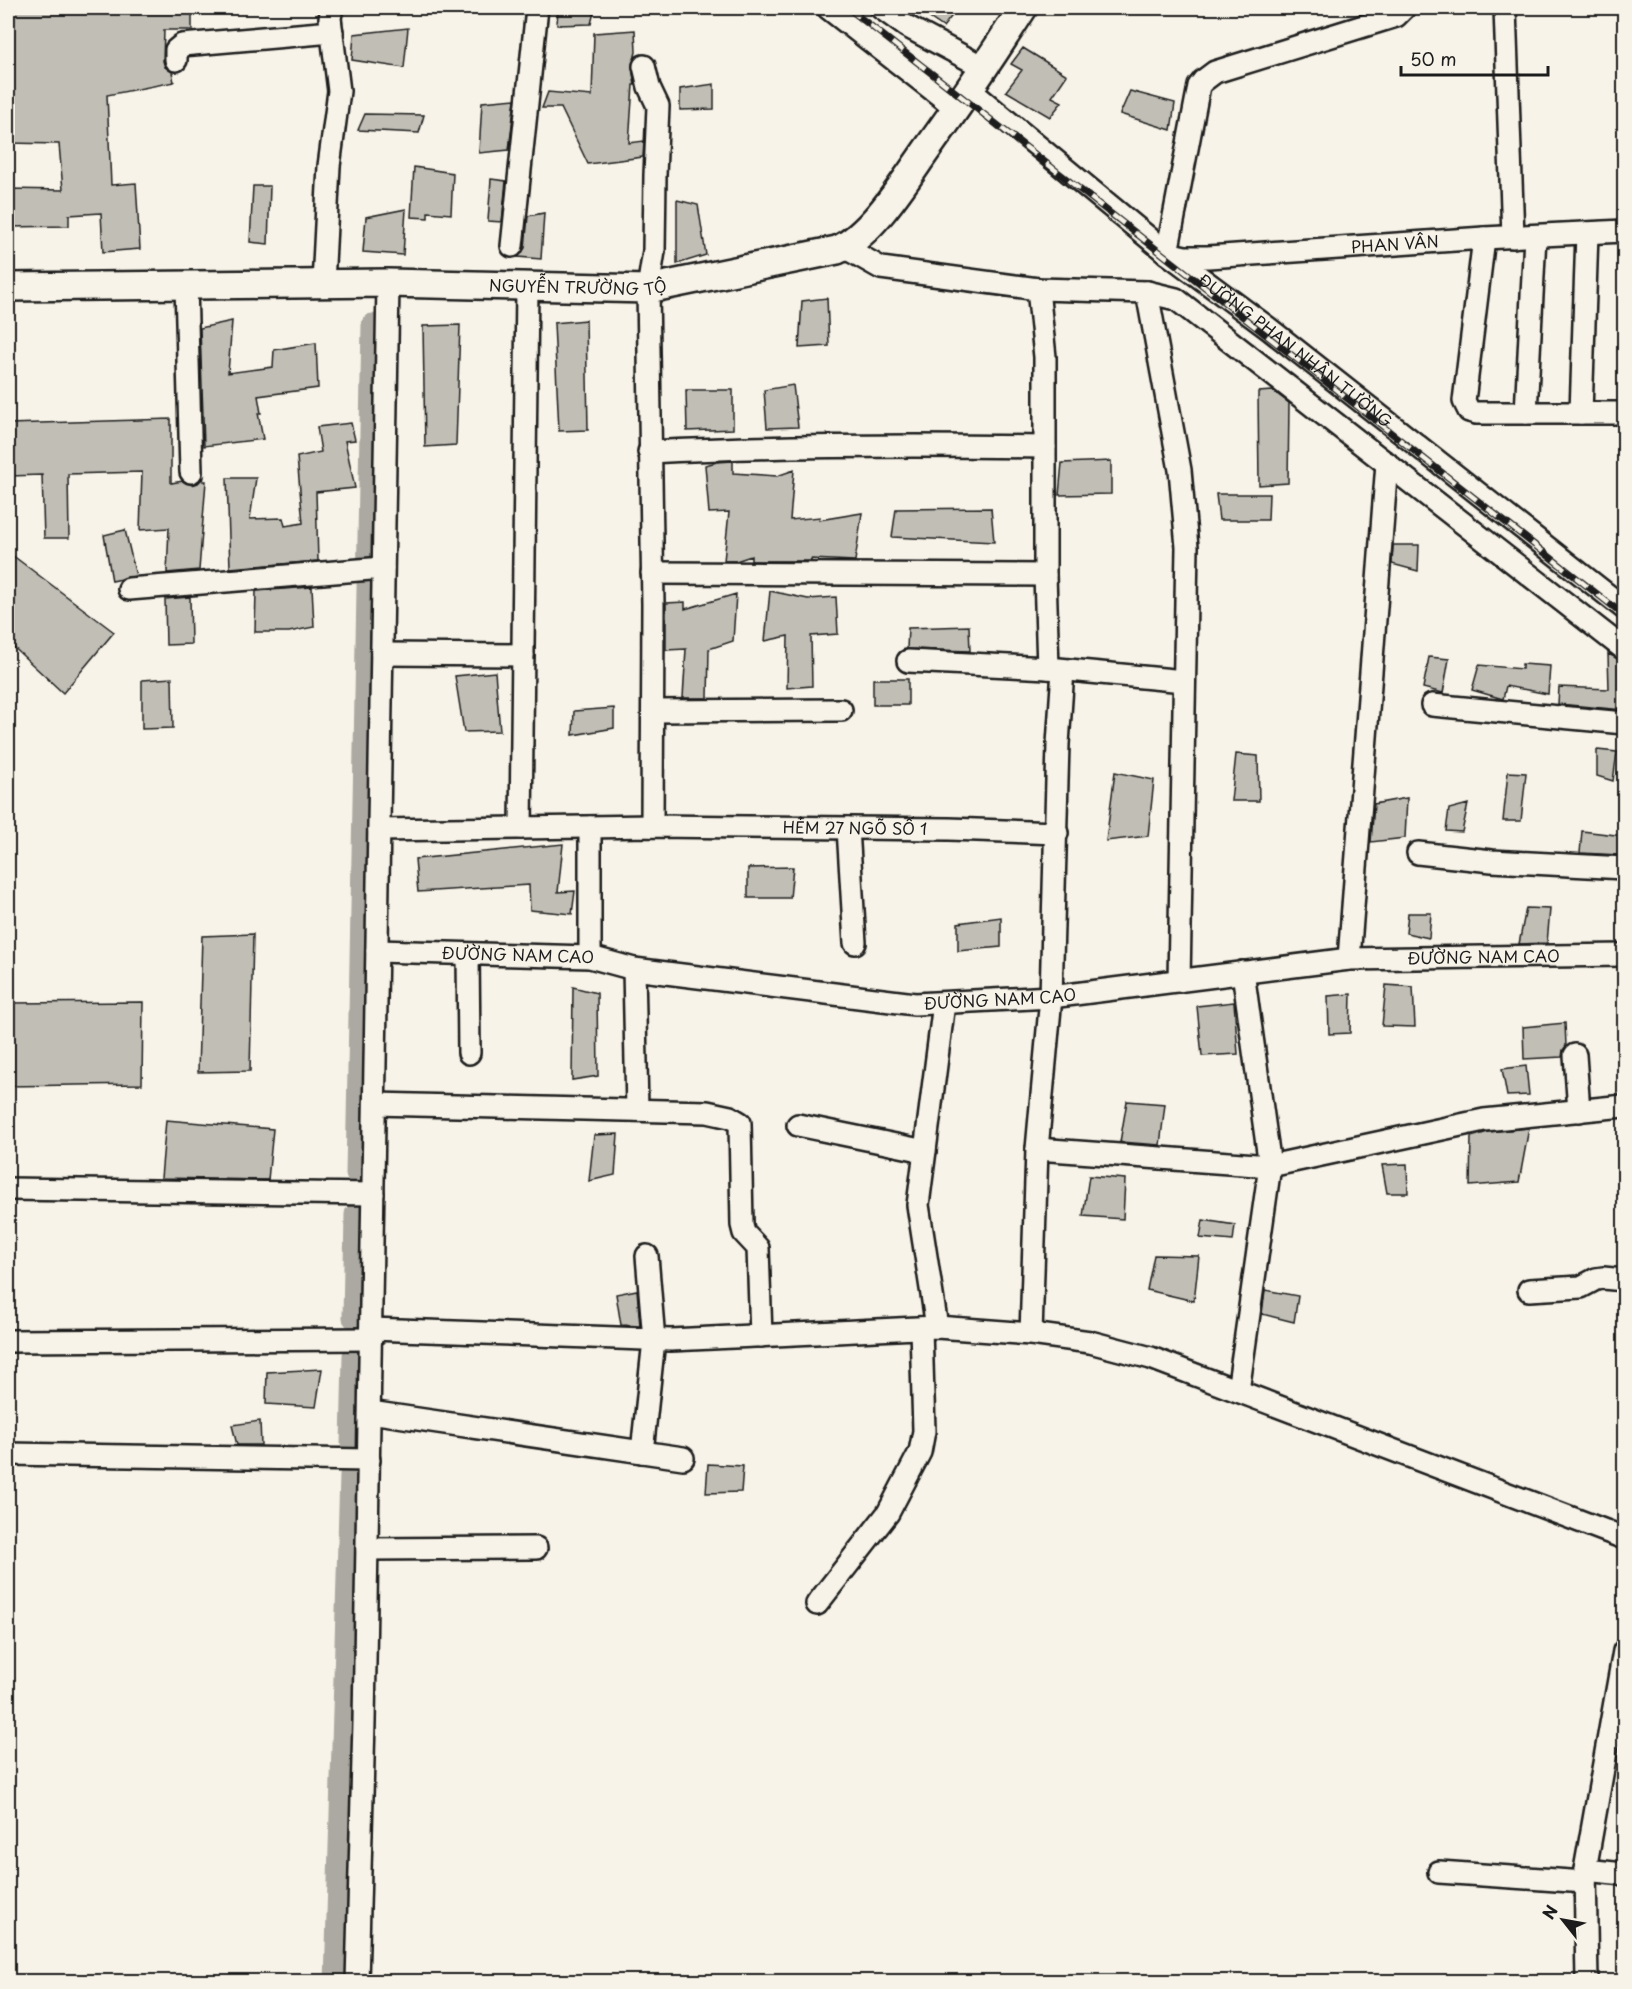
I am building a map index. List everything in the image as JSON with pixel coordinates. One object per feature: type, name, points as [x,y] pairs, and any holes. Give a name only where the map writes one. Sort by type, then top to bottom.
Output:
[{"type":"main road","name":"NGUYỄN TRƯỜNG TỘ","points":[[8,287],[388,283],[648,289],[837,250],[844,247],[865,229],[891,200],[1023,8]]},
{"type":"street","points":[[512,246],[537,8]]},
{"type":"street","points":[[828,8],[970,88]]},
{"type":"street","points":[[881,8],[906,26],[970,88]]},
{"type":"street","points":[[1167,253],[1199,86],[1203,81],[1215,72],[1396,16],[1404,8]]},
{"type":"street","points":[[1505,8],[1513,237]]},
{"type":"street","points":[[176,60],[176,50],[182,45],[327,16],[339,92],[329,166],[323,284]]},
{"type":"street","points":[[644,66],[649,87],[658,106],[654,251],[648,289],[652,573],[652,826]]},
{"type":"street","name":"ĐƯỜNG PHAN NHÂN TƯỜNG","points":[[970,88],[1167,253],[1268,328],[1624,608]]},
{"type":"street","name":"PHAN VÂN","points":[[1167,253],[1185,257],[1208,257],[1624,231]]},
{"type":"street","points":[[1581,413],[1587,233]]},
{"type":"street","points":[[1526,413],[1535,236]]},
{"type":"street","points":[[1484,238],[1464,401],[1469,411],[1476,413],[1624,413]]},
{"type":"street","points":[[844,247],[881,268],[1038,289],[1147,292],[1176,298],[1624,649]]},
{"type":"street","points":[[357,1982],[370,1412],[388,283]]},
{"type":"street","points":[[186,285],[190,472]]},
{"type":"street","points":[[521,828],[527,286]]},
{"type":"street","points":[[1031,1334],[1037,1149],[1051,998],[1058,744],[1055,669],[1045,575],[1045,357],[1038,289]]},
{"type":"street","points":[[1147,292],[1180,470],[1187,548],[1179,981]]},
{"type":"street","points":[[649,452],[861,445],[1045,447]]},
{"type":"street","points":[[1349,958],[1387,463]]},
{"type":"street","points":[[129,589],[383,568]]},
{"type":"street","points":[[652,573],[1045,575]]},
{"type":"street","points":[[382,654],[523,655]]},
{"type":"street","points":[[908,661],[1055,669],[1184,681]]},
{"type":"street","points":[[1432,705],[1624,723]]},
{"type":"street","points":[[653,711],[841,710]]},
{"type":"street","name":"HẺM 27 NGÕ SỐ 1","points":[[379,830],[652,826],[1057,833]]},
{"type":"street","points":[[590,827],[590,957]]},
{"type":"street","points":[[848,828],[855,943]]},
{"type":"street","points":[[1418,853],[1492,861],[1624,868]]},
{"type":"street","name":"ĐƯỜNG NAM CAO","points":[[377,951],[590,957],[634,969],[915,1004],[1051,998],[1349,958],[1624,955]]},
{"type":"street","points":[[468,954],[469,1053]]},
{"type":"street","points":[[634,969],[638,1110]]},
{"type":"street","points":[[1238,1391],[1270,1166],[1243,972]]},
{"type":"street","points":[[817,1604],[888,1513],[920,1452],[924,1431],[929,1328],[918,1205],[944,1003]]},
{"type":"street","points":[[1575,1055],[1579,1111]]},
{"type":"street","points":[[375,1104],[707,1112],[730,1117],[740,1124],[742,1225],[744,1233],[758,1248],[761,1336]]},
{"type":"street","points":[[1037,1149],[1270,1166],[1484,1120],[1624,1106]]},
{"type":"street","points":[[798,1125],[925,1151]]},
{"type":"street","points":[[8,1189],[373,1194]]},
{"type":"street","points":[[642,1452],[654,1340],[647,1256]]},
{"type":"street","points":[[1529,1290],[1581,1287],[1603,1278],[1624,1280]]},
{"type":"street","points":[[8,1341],[371,1334],[654,1340],[929,1328],[1031,1334],[1090,1342],[1151,1358],[1624,1538]]},
{"type":"street","points":[[370,1412],[683,1458]]},
{"type":"street","points":[[8,1454],[369,1460]]},
{"type":"street","points":[[367,1549],[536,1548]]},
{"type":"street","points":[[1587,1982],[1585,1876],[1624,1651]]},
{"type":"street","points":[[1439,1872],[1585,1876],[1624,1874]]},
{"type":"building","points":[[8,8],[192,8],[192,30],[164,30],[163,61],[165,67],[172,72],[174,82],[107,95],[111,185],[136,183],[140,249],[103,252],[101,213],[69,215],[69,226],[8,227],[8,189],[63,190],[59,144],[8,143]]},
{"type":"building","points":[[558,8],[595,8],[591,24],[557,25]]},
{"type":"building","points":[[915,8],[958,8],[943,27]]},
{"type":"building","points":[[408,28],[404,68],[352,60],[354,34]]},
{"type":"building","points":[[635,30],[636,52],[632,68],[635,85],[633,85],[629,143],[644,141],[643,157],[588,164],[561,108],[542,108],[548,92],[592,96],[594,33]]},
{"type":"building","points":[[1023,48],[1067,75],[1052,97],[1062,102],[1050,117],[1006,91],[1022,70],[1011,64]]},
{"type":"building","points":[[714,84],[714,109],[680,110],[680,89]]},
{"type":"building","points":[[1130,91],[1175,103],[1171,130],[1120,114]]},
{"type":"building","points":[[515,99],[509,150],[479,153],[482,102]]},
{"type":"building","points":[[365,114],[424,115],[419,133],[358,130]]},
{"type":"building","points":[[414,167],[453,173],[451,214],[428,212],[428,218],[411,217]]},
{"type":"building","points":[[491,179],[506,181],[502,222],[488,221]]},
{"type":"building","points":[[253,186],[270,186],[268,244],[250,242]]},
{"type":"building","points":[[677,200],[698,205],[706,255],[677,264]]},
{"type":"building","points":[[406,209],[403,255],[363,252],[366,217]]},
{"type":"building","points":[[544,213],[541,259],[518,257],[525,248],[528,216]]},
{"type":"building","points":[[827,298],[829,346],[799,348],[802,301]]},
{"type":"building","points":[[586,320],[588,430],[559,431],[554,323]]},
{"type":"building","points":[[232,321],[228,373],[273,367],[274,350],[316,343],[318,388],[258,396],[261,413],[258,413],[263,439],[204,446],[200,328]]},
{"type":"building","points":[[460,325],[456,445],[425,447],[423,326]]},
{"type":"building","points":[[793,385],[798,427],[767,428],[764,390]]},
{"type":"building","points":[[686,390],[733,390],[733,429],[687,431]]},
{"type":"building","points":[[1273,391],[1289,403],[1288,483],[1259,485],[1258,392]]},
{"type":"building","points":[[171,419],[171,483],[183,481],[192,485],[204,477],[203,481],[206,481],[199,570],[167,573],[169,528],[140,530],[142,472],[68,474],[69,538],[44,538],[42,475],[8,476],[8,424]]},
{"type":"building","points":[[351,423],[355,440],[345,441],[355,488],[316,492],[318,561],[230,568],[227,478],[256,478],[250,519],[283,518],[285,526],[303,523],[297,457],[321,452],[317,427]]},
{"type":"building","points":[[733,461],[733,473],[777,476],[794,470],[790,520],[820,517],[819,520],[862,513],[855,561],[811,559],[811,561],[751,561],[751,556],[736,561],[724,561],[729,512],[709,513],[705,465]]},
{"type":"building","points":[[1111,461],[1111,494],[1059,495],[1062,463]]},
{"type":"building","points":[[1216,494],[1269,494],[1268,520],[1219,520]]},
{"type":"building","points":[[991,508],[994,542],[892,537],[896,509]]},
{"type":"building","points":[[125,530],[136,576],[112,581],[104,535]]},
{"type":"building","points":[[1393,545],[1419,545],[1418,571],[1392,564]]},
{"type":"building","points":[[8,552],[114,632],[63,693],[8,642]]},
{"type":"building","points":[[312,587],[314,627],[289,632],[255,632],[256,591]]},
{"type":"building","points":[[770,591],[808,599],[836,597],[838,634],[811,636],[812,686],[787,688],[788,636],[765,641]]},
{"type":"building","points":[[736,594],[733,641],[709,649],[708,698],[683,698],[686,649],[666,650],[666,603],[685,602],[685,609]]},
{"type":"building","points":[[190,597],[191,644],[166,645],[165,599]]},
{"type":"building","points":[[969,626],[970,651],[907,649],[908,628]]},
{"type":"building","points":[[1608,654],[1624,661],[1624,710],[1558,704],[1559,687],[1609,689]]},
{"type":"building","points":[[1429,657],[1449,659],[1443,693],[1423,688]]},
{"type":"building","points":[[1522,664],[1550,666],[1548,694],[1506,686],[1503,699],[1472,690],[1479,665],[1522,669]]},
{"type":"building","points":[[495,672],[500,731],[464,732],[455,676]]},
{"type":"building","points":[[172,678],[173,728],[142,729],[142,680]]},
{"type":"building","points":[[873,679],[908,679],[908,705],[873,705]]},
{"type":"building","points":[[614,708],[614,728],[573,735],[574,711]]},
{"type":"building","points":[[1597,750],[1617,752],[1613,781],[1597,776]]},
{"type":"building","points":[[1236,754],[1258,756],[1259,801],[1231,801]]},
{"type":"building","points":[[1115,772],[1154,780],[1148,836],[1106,841]]},
{"type":"building","points":[[1508,772],[1526,773],[1521,821],[1503,821]]},
{"type":"building","points":[[1407,798],[1405,838],[1371,842],[1374,804]]},
{"type":"building","points":[[1468,804],[1462,832],[1446,831],[1449,809]]},
{"type":"building","points":[[1582,831],[1624,836],[1620,855],[1580,853]]},
{"type":"building","points":[[563,844],[558,892],[575,891],[572,914],[530,910],[529,885],[418,892],[415,859]]},
{"type":"building","points":[[793,867],[790,898],[748,898],[748,868]]},
{"type":"building","points":[[1526,908],[1550,909],[1547,943],[1519,944]]},
{"type":"building","points":[[1408,913],[1431,913],[1429,938],[1406,933]]},
{"type":"building","points":[[1001,917],[1001,947],[958,951],[958,923]]},
{"type":"building","points":[[253,934],[250,1071],[198,1072],[202,936]]},
{"type":"building","points":[[1386,985],[1413,987],[1415,1027],[1382,1026]]},
{"type":"building","points":[[573,987],[597,993],[598,1076],[572,1080]]},
{"type":"building","points":[[1351,994],[1350,1033],[1329,1034],[1328,996]]},
{"type":"building","points":[[143,1002],[142,1084],[8,1086],[8,1003]]},
{"type":"building","points":[[1234,1002],[1238,1054],[1202,1056],[1197,1006]]},
{"type":"building","points":[[1565,1023],[1566,1046],[1562,1057],[1524,1059],[1523,1027]]},
{"type":"building","points":[[1526,1066],[1529,1095],[1507,1096],[1502,1069]]},
{"type":"building","points":[[1127,1101],[1165,1104],[1160,1145],[1120,1142]]},
{"type":"building","points":[[166,1120],[273,1129],[268,1180],[161,1178]]},
{"type":"building","points":[[1529,1128],[1519,1182],[1470,1186],[1471,1137],[1488,1132]]},
{"type":"building","points":[[618,1134],[615,1175],[589,1181],[594,1135]]},
{"type":"building","points":[[1407,1164],[1408,1193],[1387,1193],[1382,1165]]},
{"type":"building","points":[[1089,1176],[1125,1179],[1123,1219],[1083,1216]]},
{"type":"building","points":[[1203,1220],[1235,1225],[1233,1241],[1200,1238]]},
{"type":"building","points":[[1154,1255],[1199,1256],[1194,1301],[1147,1290]]},
{"type":"building","points":[[637,1290],[640,1326],[621,1325],[616,1294]]},
{"type":"building","points":[[1265,1290],[1298,1296],[1294,1322],[1262,1314]]},
{"type":"building","points":[[322,1369],[316,1407],[266,1404],[267,1372]]},
{"type":"building","points":[[260,1421],[261,1445],[237,1445],[232,1425]]},
{"type":"building","points":[[708,1464],[743,1466],[741,1492],[706,1493]]},
{"type":"waterway","points":[[356,1174],[372,324]]},
{"type":"waterway","points":[[353,1318],[355,1214]]},
{"type":"waterway","points":[[351,1445],[353,1355]]},
{"type":"waterway","points":[[335,1982],[350,1475]]},
{"type":"railway","points":[[848,8],[1624,615]]}]
